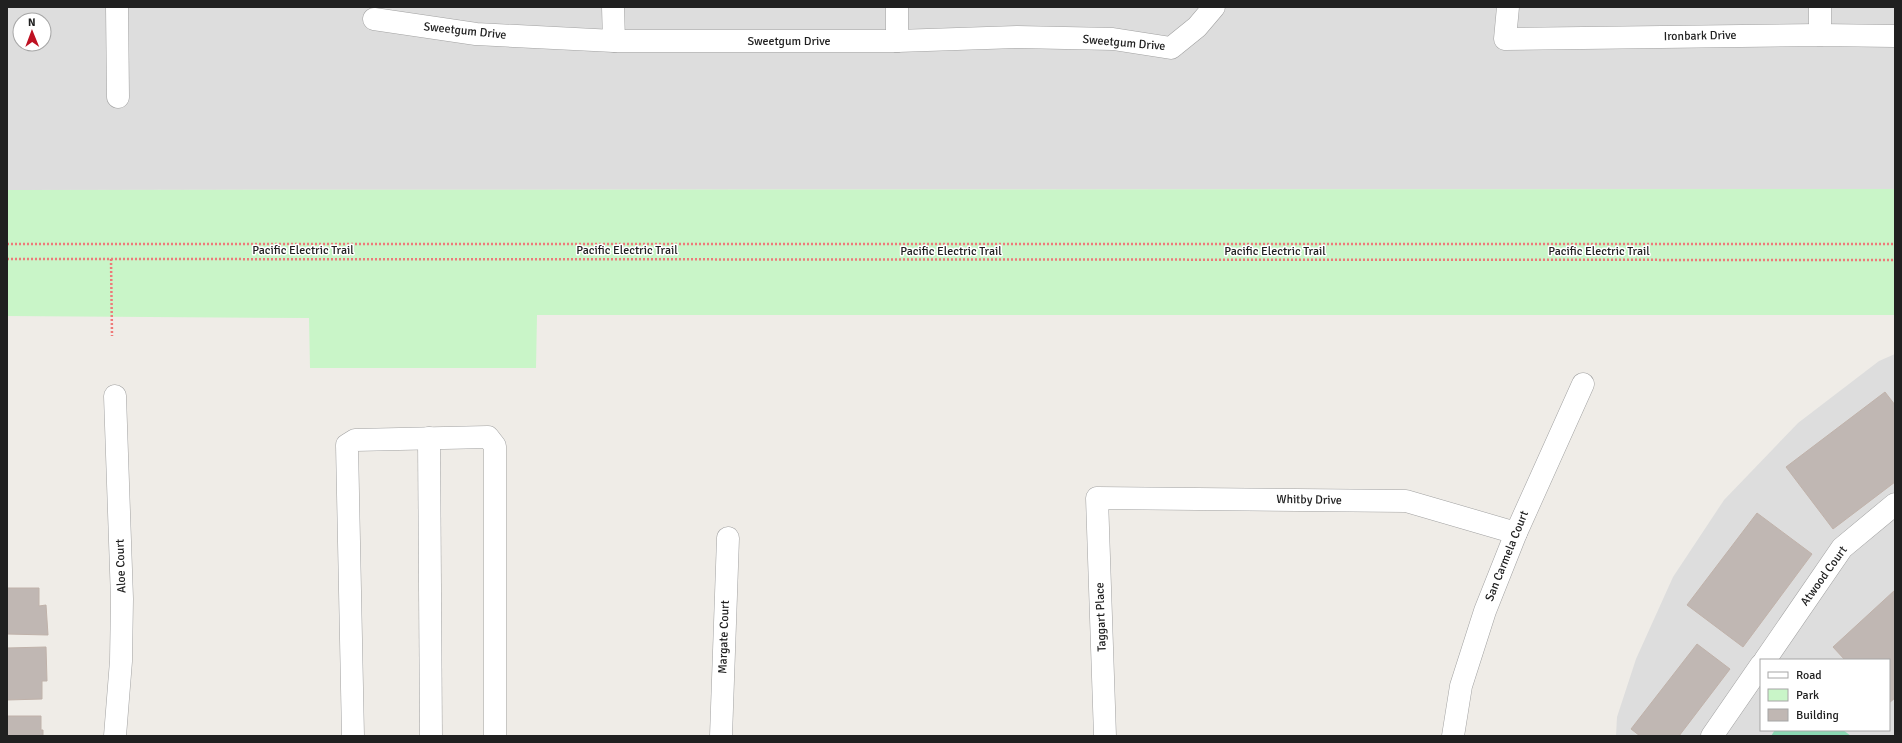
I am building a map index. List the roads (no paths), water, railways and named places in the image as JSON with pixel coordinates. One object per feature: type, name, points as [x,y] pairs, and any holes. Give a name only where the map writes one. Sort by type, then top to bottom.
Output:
[{"type":"street","points":[[118,7],[118,97]]},
{"type":"street","points":[[613,7],[614,41]]},
{"type":"street","points":[[897,7],[897,41]]},
{"type":"street","name":"Sweetgum Drive","points":[[374,19],[476,34],[614,41],[897,41],[1017,37],[1113,39],[1171,48],[1198,27],[1214,7]]},
{"type":"street","name":"Ironbark Drive","points":[[1508,7],[1505,38],[1820,35],[1895,36]]},
{"type":"street","points":[[1820,7],[1820,35]]},
{"type":"street","name":"San Carmela Court","points":[[1453,736],[1461,686],[1485,611],[1516,533],[1583,384]]},
{"type":"street","name":"Aloe Court","points":[[115,396],[122,600],[121,661],[115,736]]},
{"type":"street","points":[[353,736],[347,445],[355,440],[488,437],[495,446],[495,736]]},
{"type":"street","points":[[429,438],[431,736]]},
{"type":"street","name":"Whitby Drive","points":[[1097,498],[1406,501],[1516,533]]},
{"type":"street","name":"Taggart Place","points":[[1097,498],[1105,736]]},
{"type":"street","name":"Atwood Court","points":[[1766,659],[1842,548],[1895,504]]},
{"type":"street","name":"Margate Court","points":[[721,736],[728,538]]},
{"type":"street","points":[[1712,736],[1760,666]]}]
